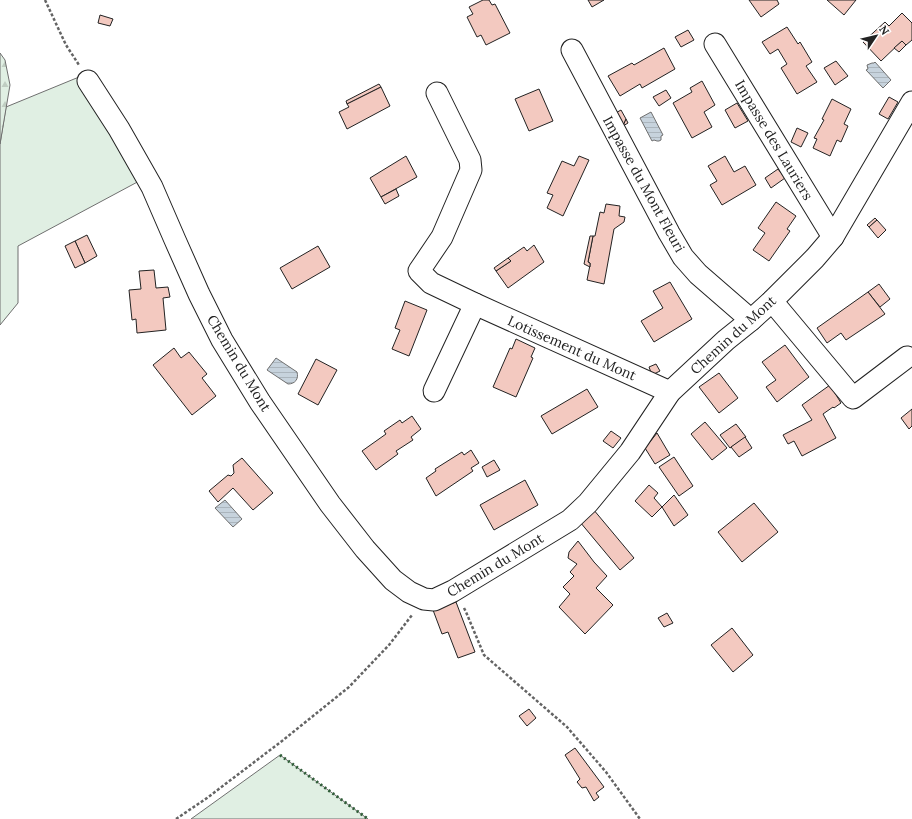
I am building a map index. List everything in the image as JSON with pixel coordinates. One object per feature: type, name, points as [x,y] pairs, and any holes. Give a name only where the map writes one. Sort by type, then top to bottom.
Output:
[{"type":"street","name":"Impasse des Lauriers","points":[[716,44],[832,237]]},
{"type":"street","name":"Impasse du Mont Fleuri","points":[[572,50],[665,226],[683,257],[698,274],[751,320]]},
{"type":"street","name":"Chemin du Mont","points":[[88,81],[119,129],[152,187],[199,294],[219,334],[260,402],[330,504],[365,549],[393,580],[409,592],[424,600],[434,600],[454,591],[570,520],[588,503],[626,457],[670,392],[726,340],[772,301],[793,278],[815,258],[832,237],[912,102]]},
{"type":"street","name":"Lotissement du Mont","points":[[437,93],[470,160],[471,170],[442,237],[419,271],[431,283],[670,392]]},
{"type":"street","points":[[772,301],[853,398],[907,356]]},
{"type":"street","points":[[434,391],[475,304]]},
{"type":"path","points":[[45,0],[66,45],[88,81]]},
{"type":"path","points":[[454,591],[466,612],[484,655],[567,727],[606,772],[640,819]]},
{"type":"path","points":[[176,819],[207,798],[350,687],[389,645],[424,600]]},
{"type":"green space","points":[[0,53],[5,60],[10,85],[0,144]]},
{"type":"green space","points":[[79,77],[143,179],[18,246],[18,303],[0,325],[0,144],[6,107]]},
{"type":"green space","points":[[280,755],[368,819],[191,819]]},
{"type":"shaded area","points":[[875,62],[891,80],[883,88],[866,70],[868,69],[867,65]]},
{"type":"shaded area","points":[[651,112],[663,135],[659,141],[652,141],[640,118]]},
{"type":"shaded area","points":[[276,358],[297,372],[297,379],[294,382],[288,384],[267,370]]},
{"type":"shaded area","points":[[225,500],[242,519],[233,527],[215,508]]},
{"type":"building","points":[[483,0],[489,0],[492,5],[495,4],[510,33],[486,45],[481,35],[477,37],[467,17],[473,14],[469,7]]},
{"type":"building","points":[[588,0],[604,0],[592,7]]},
{"type":"building","points":[[749,0],[777,0],[779,4],[761,17]]},
{"type":"building","points":[[827,0],[856,0],[844,15]]},
{"type":"building","points":[[902,13],[912,23],[912,40],[906,45],[902,41],[881,61],[863,42],[885,22],[889,26]]},
{"type":"building","points":[[100,15],[113,19],[110,26],[98,23]]},
{"type":"building","points":[[787,27],[798,44],[800,42],[812,62],[806,66],[817,82],[797,94],[781,68],[787,64],[778,49],[770,54],[762,42]]},
{"type":"building","points":[[688,30],[694,40],[681,47],[675,37]]},
{"type":"building","points":[[902,41],[906,45],[899,52],[894,48]]},
{"type":"building","points":[[664,48],[675,69],[642,88],[640,84],[620,96],[608,76],[632,63],[634,65]]},
{"type":"building","points":[[836,61],[848,76],[835,85],[824,68]]},
{"type":"building","points":[[702,81],[715,105],[704,112],[712,127],[692,138],[673,103],[692,92],[690,88]]},
{"type":"building","points":[[379,84],[381,87],[347,104],[346,101]]},
{"type":"building","points":[[381,87],[390,106],[347,129],[339,112],[349,107],[347,104]]},
{"type":"building","points":[[539,89],[553,121],[529,131],[515,99]]},
{"type":"building","points":[[666,90],[671,98],[659,106],[653,97]]},
{"type":"building","points":[[889,97],[898,102],[888,119],[879,114]]},
{"type":"building","points":[[832,99],[851,109],[844,124],[848,126],[841,142],[837,140],[830,156],[813,148],[817,139],[814,138],[824,120],[822,119]]},
{"type":"building","points":[[737,103],[748,121],[735,128],[725,110]]},
{"type":"building","points":[[621,110],[626,119],[623,126],[612,115]]},
{"type":"building","points":[[626,119],[628,123],[623,126]]},
{"type":"building","points":[[797,128],[808,133],[801,147],[791,142]]},
{"type":"building","points":[[406,156],[417,177],[381,197],[370,178]]},
{"type":"building","points":[[579,156],[589,160],[563,216],[547,208],[553,195],[547,193],[562,161],[574,166]]},
{"type":"building","points":[[725,156],[734,172],[745,166],[756,185],[722,205],[710,185],[717,181],[708,166]]},
{"type":"building","points":[[778,169],[785,178],[771,188],[765,178]]},
{"type":"building","points":[[396,189],[399,196],[385,204],[381,197]]},
{"type":"building","points":[[776,202],[796,216],[787,229],[790,231],[769,261],[753,250],[765,233],[758,228]]},
{"type":"building","points":[[606,204],[620,206],[619,216],[625,217],[624,222],[614,229],[604,284],[587,280],[590,265],[588,262],[593,236],[595,236],[600,212],[604,213]]},
{"type":"building","points":[[875,218],[877,220],[869,227],[867,225]]},
{"type":"building","points":[[877,220],[886,230],[878,238],[869,227]]},
{"type":"building","points":[[87,235],[97,256],[85,263],[75,241]]},
{"type":"building","points":[[590,236],[593,236],[588,262],[590,263],[590,267],[584,264]]},
{"type":"building","points":[[75,241],[85,263],[75,268],[65,246]]},
{"type":"building","points":[[534,245],[544,262],[508,288],[496,271],[511,261],[508,258],[524,247],[527,251]]},
{"type":"building","points":[[318,246],[330,267],[292,289],[280,268]]},
{"type":"building","points":[[508,258],[511,261],[496,271],[494,268]]},
{"type":"building","points":[[154,270],[156,288],[168,287],[170,297],[163,298],[166,330],[137,333],[136,319],[132,320],[129,290],[141,289],[139,271]]},
{"type":"building","points":[[670,282],[692,319],[654,342],[641,321],[663,308],[653,291]]},
{"type":"building","points":[[879,284],[890,299],[880,307],[868,292]]},
{"type":"building","points":[[868,292],[885,314],[846,340],[841,333],[827,343],[817,328]]},
{"type":"building","points":[[405,301],[427,310],[409,356],[392,349],[400,330],[395,328]]},
{"type":"building","points":[[516,339],[535,348],[531,357],[533,358],[516,397],[493,387],[510,348],[512,349]]},
{"type":"building","points":[[785,345],[809,377],[777,402],[766,387],[776,380],[762,362]]},
{"type":"building","points":[[174,348],[181,358],[189,352],[207,374],[202,378],[216,396],[192,415],[153,365]]},
{"type":"building","points":[[316,359],[337,370],[318,405],[298,394]]},
{"type":"building","points":[[656,364],[660,371],[652,375],[649,367]]},
{"type":"building","points":[[719,373],[738,398],[719,413],[699,387]]},
{"type":"building","points":[[830,385],[841,403],[823,414],[836,438],[802,456],[794,441],[788,444],[783,435],[812,420],[802,405]]},
{"type":"building","points":[[587,389],[598,407],[552,434],[541,416]]},
{"type":"building","points":[[912,409],[912,426],[909,429],[901,418]]},
{"type":"building","points":[[412,416],[421,429],[411,437],[413,440],[396,451],[398,454],[376,470],[362,451],[386,434],[384,431],[400,420],[402,423]]},
{"type":"building","points":[[705,422],[727,448],[712,460],[691,434]]},
{"type":"building","points":[[736,424],[746,437],[730,448],[720,435]]},
{"type":"building","points":[[611,431],[621,438],[613,448],[603,441]]},
{"type":"building","points":[[657,433],[670,455],[655,464],[645,448]]},
{"type":"building","points":[[745,437],[752,448],[739,457],[731,447]]},
{"type":"building","points":[[471,450],[479,463],[471,468],[473,471],[436,496],[426,478],[436,471],[435,469],[462,452],[464,455]]},
{"type":"building","points":[[674,457],[693,486],[679,496],[659,467]]},
{"type":"building","points":[[242,458],[273,493],[253,510],[233,488],[218,502],[209,491],[228,475],[231,476],[234,473],[233,465]]},
{"type":"building","points":[[494,460],[500,470],[487,477],[482,467]]},
{"type":"building","points":[[525,480],[538,505],[494,530],[480,505]]},
{"type":"building","points":[[649,485],[658,493],[654,498],[662,507],[652,517],[635,501]]},
{"type":"building","points":[[674,495],[688,515],[674,526],[662,507]]},
{"type":"building","points":[[754,503],[778,532],[742,562],[718,532]]},
{"type":"building","points":[[593,509],[634,558],[620,570],[580,522]]},
{"type":"building","points":[[578,541],[607,576],[596,588],[613,605],[585,634],[559,607],[570,594],[563,587],[574,576],[570,572],[577,564],[568,558],[569,552]]},
{"type":"building","points":[[456,602],[475,652],[458,658],[448,632],[442,634],[433,610]]},
{"type":"building","points":[[667,613],[673,623],[664,627],[658,618]]},
{"type":"building","points":[[732,628],[753,655],[733,672],[711,645]]},
{"type":"building","points":[[529,709],[536,718],[527,726],[519,716]]},
{"type":"building","points":[[575,748],[604,787],[596,793],[599,797],[594,801],[586,787],[582,788],[577,782],[580,779],[565,755]]},
{"type":"hedge","points":[[280,755],[368,819]]}]
